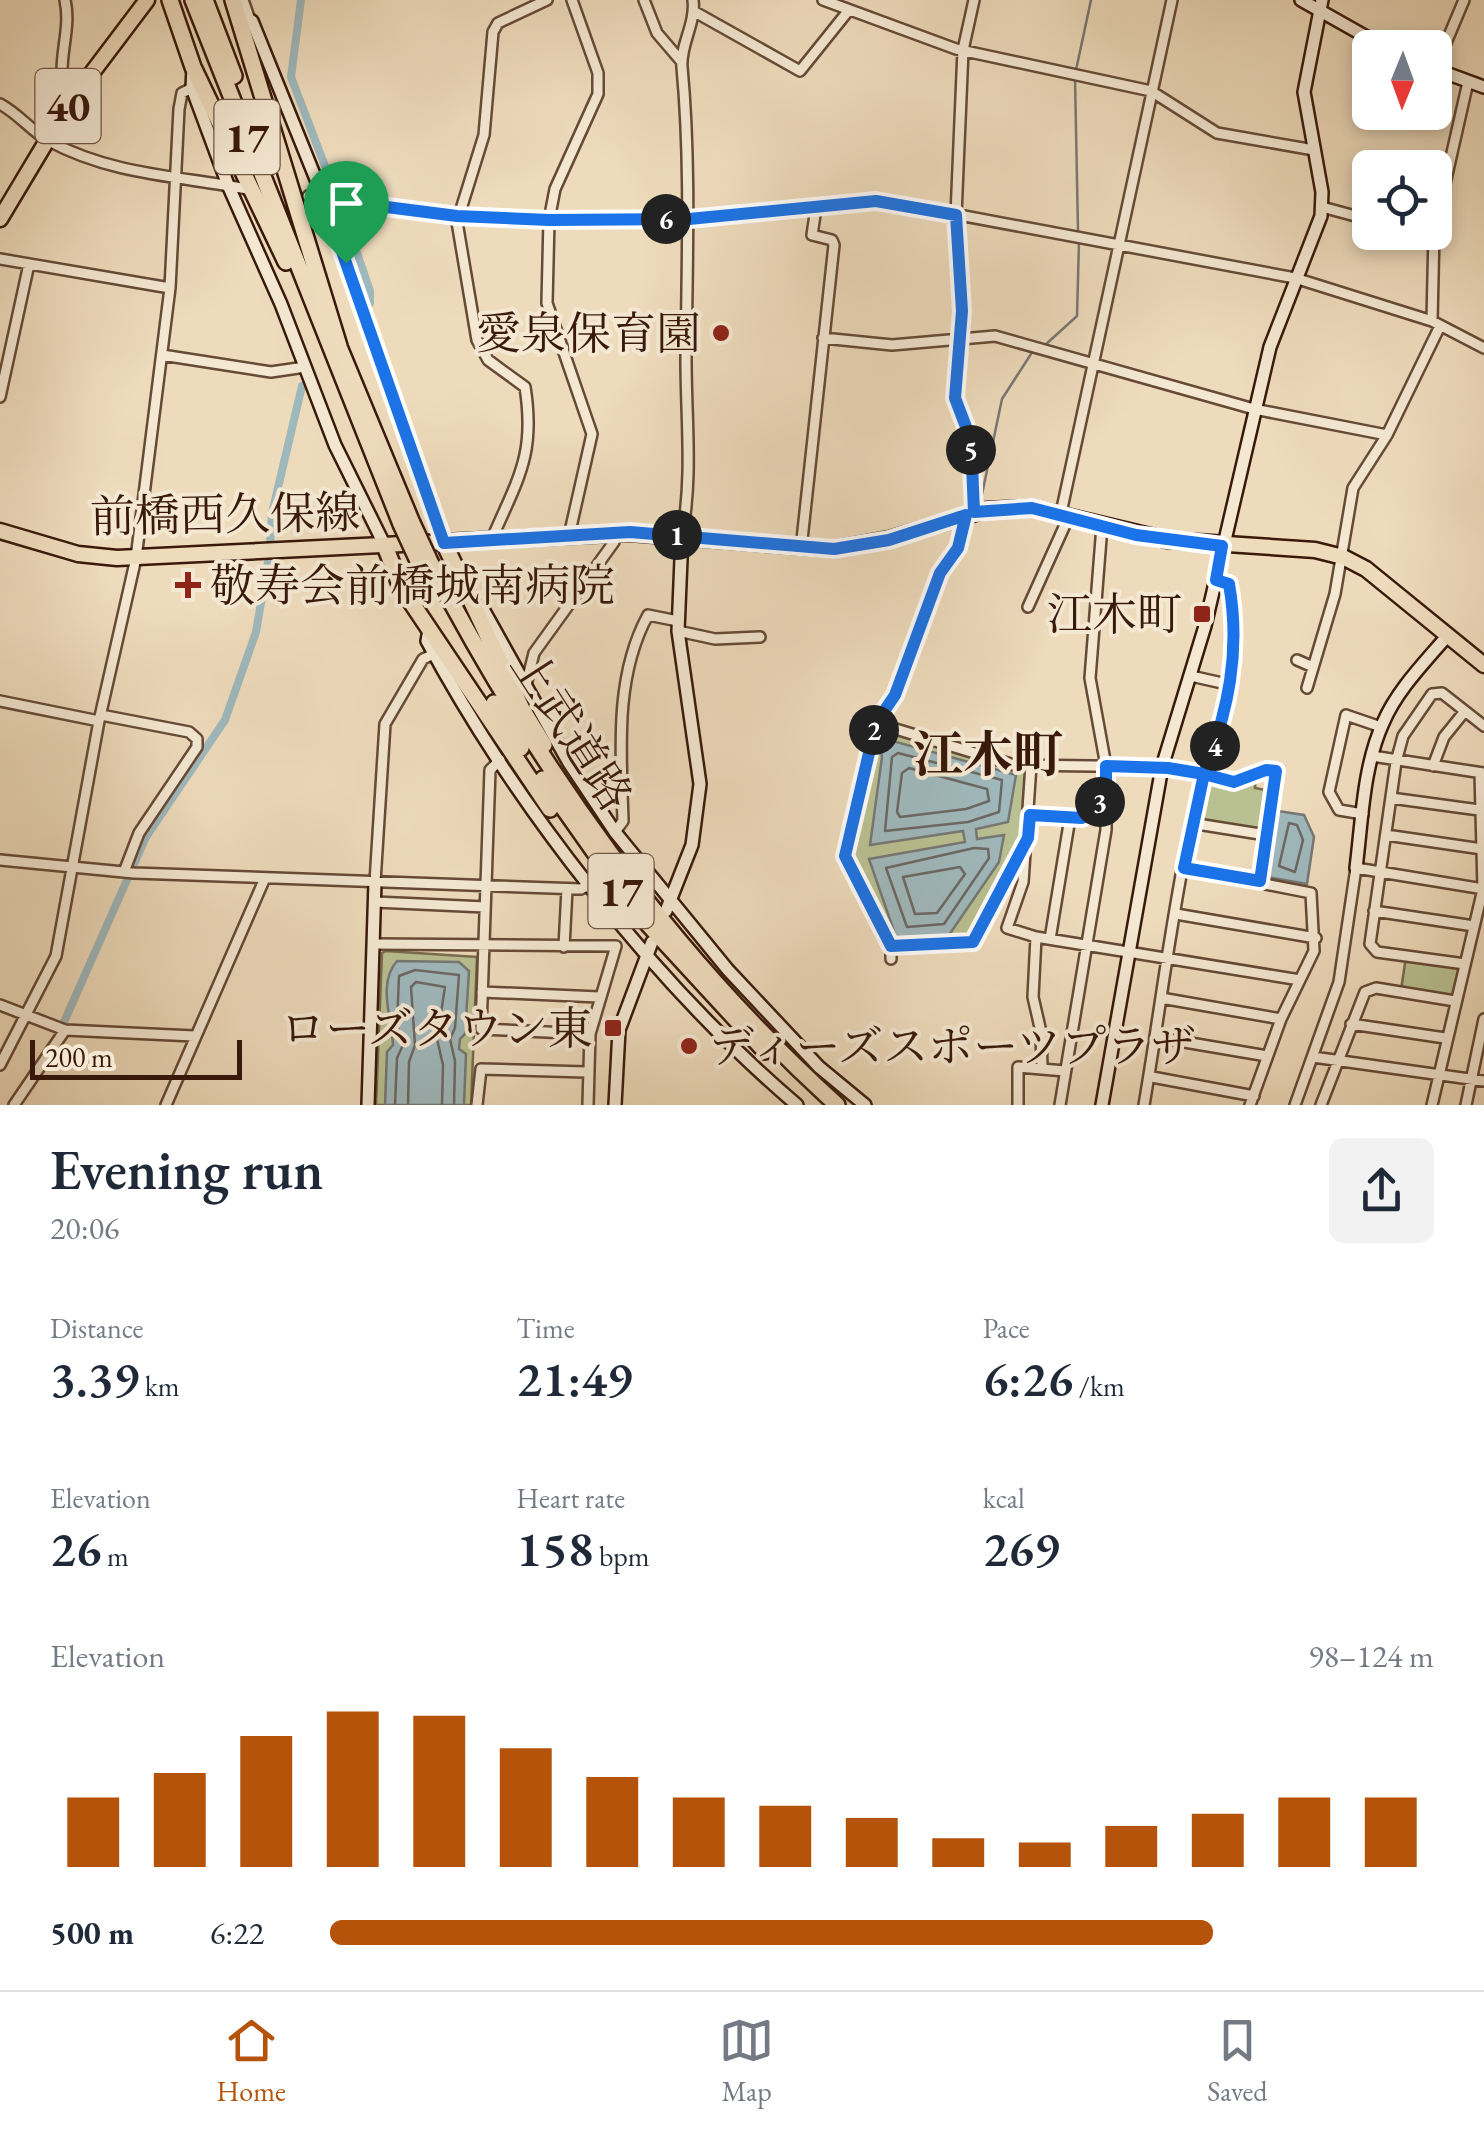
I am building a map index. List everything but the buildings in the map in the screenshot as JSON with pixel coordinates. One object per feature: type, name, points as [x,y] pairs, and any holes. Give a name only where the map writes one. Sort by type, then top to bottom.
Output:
[{"type":"highway","name":"17","points":[[170,0],[193,67],[337,370]]},
{"type":"highway","name":"上武道路","points":[[193,0],[337,370],[425,565],[509,729],[636,911],[730,1016],[822,1105]]},
{"type":"highway","name":"上武道路","points":[[205,0],[406,524]]},
{"type":"highway","name":"17","points":[[233,0],[246,17],[339,346]]},
{"type":"highway","points":[[444,543],[522,709],[638,892]]},
{"type":"highway","points":[[410,601],[400,570],[414,544]]},
{"type":"highway","points":[[384,546],[410,601],[556,818],[636,911]]},
{"type":"highway","name":"上武道路","points":[[425,565],[520,728],[638,892],[738,1009],[838,1105]]},
{"type":"main road","name":"40","points":[[0,219],[70,102],[147,0]]},
{"type":"main road","name":"前橋西久保線","points":[[0,531],[78,554],[136,558],[616,533],[801,549],[874,543],[970,514],[1013,507],[1222,546],[1315,550],[1343,557],[1366,569],[1484,665]]},
{"type":"street","points":[[65,0],[68,20],[60,77],[70,102]]},
{"type":"street","points":[[243,0],[246,17],[324,199],[389,378],[429,517],[414,544]]},
{"type":"street","points":[[490,541],[527,460],[526,392],[523,384],[484,356],[477,340],[457,216],[484,135],[493,32],[498,23],[547,0]]},
{"type":"street","points":[[570,536],[592,434],[548,302],[549,220],[555,189],[598,94],[598,73],[572,0]]},
{"type":"street","points":[[644,0],[657,33],[681,61]]},
{"type":"street","points":[[669,905],[692,845],[700,784],[678,626],[691,456],[686,366],[689,219],[681,61],[695,12],[693,0]]},
{"type":"street","points":[[824,0],[963,50],[1151,91],[1212,132],[1314,150]]},
{"type":"street","points":[[891,959],[891,946],[845,856],[876,723],[895,695],[940,573],[958,548],[970,514],[971,440],[955,398],[961,338],[956,215],[963,50],[974,0]]},
{"type":"street","points":[[1028,606],[1065,514],[1093,364],[1172,0]]},
{"type":"street","points":[[1302,0],[1321,6],[1358,30]]},
{"type":"street","points":[[1451,30],[1464,0]]},
{"type":"street","points":[[1102,1105],[1162,767],[1216,580],[1270,347],[1322,207],[1304,92],[1321,6]]},
{"type":"street","points":[[695,12],[800,71],[849,10]]},
{"type":"street","points":[[193,67],[192,88],[228,185],[335,445],[384,546]]},
{"type":"street","points":[[1452,76],[1484,87]]},
{"type":"street","points":[[1452,153],[1468,82]]},
{"type":"street","points":[[0,1066],[56,956],[100,718],[136,558],[170,288],[181,96],[192,88]]},
{"type":"street","points":[[0,104],[22,115],[46,140],[121,170],[247,189]]},
{"type":"street","points":[[308,196],[457,216],[549,220],[689,219],[883,201],[1295,278],[1436,324],[1484,348]]},
{"type":"street","points":[[1322,207],[1352,215]]},
{"type":"street","points":[[801,549],[834,245],[832,240],[812,235],[816,208]]},
{"type":"street","points":[[1307,688],[1343,557],[1353,488],[1387,435],[1436,324],[1434,250]]},
{"type":"street","points":[[0,259],[170,288]]},
{"type":"street","points":[[0,398],[29,264]]},
{"type":"street","points":[[823,338],[886,345],[996,336],[1254,409],[1387,435]]},
{"type":"street","points":[[162,356],[271,372],[305,367]]},
{"type":"street","points":[[422,488],[444,543]]},
{"type":"street","points":[[1060,1105],[1106,830],[1106,766],[1090,678],[1102,526]]},
{"type":"street","points":[[526,685],[534,654],[616,533]]},
{"type":"street","points":[[1144,1105],[1191,823],[1230,685],[1234,610],[1229,584],[1216,580]]},
{"type":"street","points":[[475,607],[484,610],[569,763],[669,905],[819,1067],[865,1105]]},
{"type":"street","points":[[615,832],[623,820],[620,734],[633,656],[648,615],[715,638],[760,638]]},
{"type":"street","points":[[429,630],[428,641],[434,654],[500,760],[590,884],[650,946],[728,1044],[797,1105]]},
{"type":"street","points":[[1295,1105],[1339,982],[1372,756],[1381,727],[1410,679],[1448,636]]},
{"type":"street","points":[[368,1105],[374,902],[386,724],[423,659],[434,654]]},
{"type":"street","points":[[1296,660],[1312,666]]},
{"type":"street","points":[[1190,676],[1230,685]]},
{"type":"street","points":[[1465,964],[1373,950],[1374,912],[1403,736],[1432,694],[1442,693],[1484,726]]},
{"type":"street","points":[[0,701],[189,732],[197,738],[197,748],[140,833],[124,872]]},
{"type":"street","points":[[1432,766],[1444,737],[1465,711]]},
{"type":"street","points":[[1363,814],[1338,810],[1328,792],[1346,715],[1381,727]]},
{"type":"street","points":[[876,723],[1014,766],[1162,767],[1234,782],[1274,768],[1260,881]]},
{"type":"street","points":[[1372,756],[1482,774],[1484,888],[1444,1038],[1432,1105]]},
{"type":"street","points":[[500,760],[490,770],[480,1025],[484,1030],[590,1034]]},
{"type":"street","points":[[1031,765],[1023,882],[1006,928],[1036,937],[1300,980]]},
{"type":"street","points":[[1030,815],[1082,818],[1106,797]]},
{"type":"street","points":[[1390,798],[1480,810]]},
{"type":"street","points":[[1050,939],[1070,818]]},
{"type":"street","points":[[1191,823],[1266,835]]},
{"type":"street","points":[[1386,835],[1482,850]]},
{"type":"street","points":[[891,946],[973,942],[1028,838]]},
{"type":"street","points":[[0,860],[124,872],[265,878],[567,888],[590,884]]},
{"type":"street","points":[[1152,1077],[1252,1100],[1316,938],[1312,893],[1184,868]]},
{"type":"street","points":[[1356,868],[1484,888]]},
{"type":"street","points":[[166,1105],[265,878]]},
{"type":"street","points":[[564,948],[567,888]]},
{"type":"street","points":[[374,902],[486,907]]},
{"type":"street","points":[[1374,912],[1474,926]]},
{"type":"street","points":[[1176,914],[1316,938]]},
{"type":"street","points":[[1036,937],[1033,997],[1041,1032],[1042,1067]]},
{"type":"street","points":[[374,944],[618,948],[599,996],[590,1034],[588,1105]]},
{"type":"street","points":[[615,1105],[619,1030],[650,946]]},
{"type":"street","points":[[1325,1104],[1360,998],[1371,989],[1455,1000]]},
{"type":"street","points":[[482,992],[599,996]]},
{"type":"street","points":[[1161,998],[1281,1019]]},
{"type":"street","points":[[0,1005],[66,1030],[194,1036]]},
{"type":"street","points":[[1466,1105],[1484,1020]]},
{"type":"street","points":[[1351,1024],[1444,1038]]},
{"type":"street","points":[[14,1105],[66,1030]]},
{"type":"street","points":[[1155,1037],[1267,1056]]},
{"type":"street","points":[[1313,1057],[1484,1082]]},
{"type":"street","points":[[1018,1105],[1016,1069],[1025,1064],[1065,1072]]},
{"type":"street","points":[[478,1105],[481,1069],[586,1072]]},
{"type":"green space","points":[[877,728],[1027,769],[1022,836],[971,938],[894,942],[851,857]]},
{"type":"green space","points":[[1256,776],[1255,788],[1271,791],[1262,832],[1199,822],[1195,817],[1205,780],[1232,786]]},
{"type":"green space","points":[[382,953],[477,957],[471,1105],[376,1105]]},
{"type":"green space","points":[[1406,957],[1458,966],[1461,971],[1454,995],[1401,990]]},
{"type":"water","points":[[877,731],[885,739],[1016,775],[1008,822],[976,829],[977,839],[1004,835],[999,862],[949,935],[897,940],[869,859],[965,842],[963,831],[870,845],[882,757]]},
{"type":"water","points":[[1278,811],[1304,815],[1314,837],[1307,884],[1267,877]]},
{"type":"water","points":[[397,961],[459,962],[469,971],[465,1034],[459,1049],[466,1054],[464,1105],[385,1105],[387,1052],[393,1045],[387,991]]},
{"type":"waterway","points":[[301,0],[291,77],[336,195]]},
{"type":"waterway","points":[[1076,70],[1091,0]]},
{"type":"waterway","points":[[1075,78],[1078,231]]},
{"type":"waterway","points":[[341,206],[370,291],[370,303]]},
{"type":"waterway","points":[[1044,346],[1077,316],[1079,241]]},
{"type":"waterway","points":[[981,499],[1002,399],[1031,354]]},
{"type":"waterway","points":[[270,545],[272,513],[302,386]]},
{"type":"waterway","points":[[60,1031],[146,837],[225,720],[256,632],[269,556]]},
{"type":"tunnel","points":[[266,191],[308,196]]},
{"type":"place","name":"愛泉保育園","points":[[721,333]]},
{"type":"place","name":"敬寿会前橋城南病院","points":[[188,585]]},
{"type":"place","name":"江木町","points":[[1202,614]]},
{"type":"place","name":"ローズタウン東","points":[[613,1028]]},
{"type":"place","name":"ディーズスポーツプラザ","points":[[689,1046]]},
{"type":"district","name":"江木町","points":[[988,754]]},
{"type":"route","points":[[346,263],[324,199],[457,216],[549,220],[689,219],[876,201],[956,215],[962,311],[955,398],[971,440],[974,512],[1032,508],[1136,535],[1222,546],[1216,580],[1229,584],[1236,632],[1234,661],[1225,716],[1204,774],[1234,782],[1266,770],[1276,771],[1260,881],[1184,868],[1204,774],[1168,768],[1106,766],[1106,797],[1082,818],[1030,815],[1028,838],[973,942],[891,946],[845,856],[876,723],[895,695],[940,573],[958,548],[966,515],[889,540],[834,549],[630,532],[444,543],[346,263]]}]
